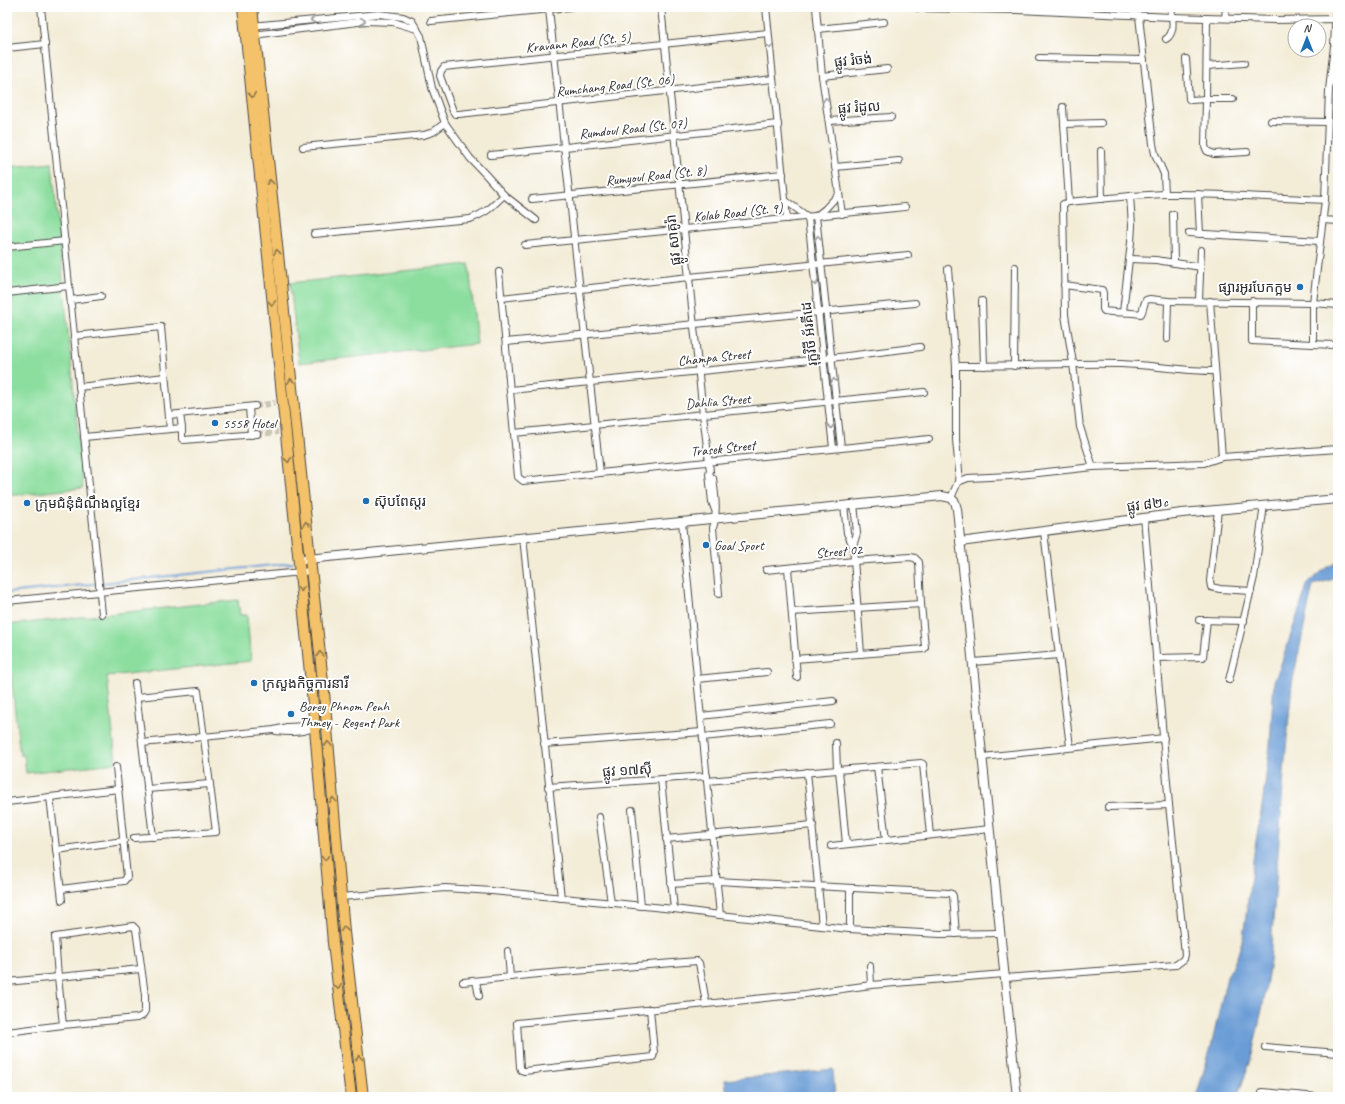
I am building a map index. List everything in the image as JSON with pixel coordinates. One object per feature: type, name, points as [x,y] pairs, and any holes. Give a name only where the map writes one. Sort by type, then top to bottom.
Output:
[{"type":"main road","points":[[242,7],[250,30],[293,402],[327,725],[341,897],[363,1097]]},
{"type":"main road","points":[[252,7],[250,30],[281,431],[300,572],[315,726],[330,911],[351,1097]]},
{"type":"street","points":[[41,7],[102,614]]},
{"type":"street","points":[[431,21],[570,7]]},
{"type":"street","name":"ផ្លូវ សាគូរ៉ា","points":[[661,7],[698,371],[709,461],[712,502],[716,514]]},
{"type":"street","points":[[766,7],[788,219]]},
{"type":"street","points":[[816,7],[822,76],[842,214]]},
{"type":"street","points":[[1166,39],[1169,37],[1172,30],[1171,7]]},
{"type":"street","points":[[1225,18],[1226,7]]},
{"type":"street","points":[[1313,344],[1313,303],[1325,200],[1327,122],[1336,7]]},
{"type":"street","points":[[918,8],[1017,10],[1140,16],[1274,20],[1336,19]]},
{"type":"street","points":[[549,9],[600,473]]},
{"type":"street","points":[[250,30],[379,14],[403,17],[412,22],[423,43],[432,88],[445,123],[470,158],[504,195],[536,220]]},
{"type":"street","points":[[1140,16],[1153,144],[1155,154],[1164,174],[1165,194]]},
{"type":"street","points":[[1208,18],[1205,146],[1207,151],[1214,154],[1247,152]]},
{"type":"street","points":[[250,30],[366,21],[393,22],[417,29]]},
{"type":"street","points":[[818,29],[884,22]]},
{"type":"street","name":"Kravann Road (St. 5)","points":[[459,114],[455,114],[453,112],[440,76],[440,71],[444,68],[768,33]]},
{"type":"street","points":[[7,48],[45,44]]},
{"type":"street","points":[[1039,58],[1144,60]]},
{"type":"street","points":[[1186,59],[1189,99],[1233,99]]},
{"type":"street","points":[[1207,66],[1244,63]]},
{"type":"street","name":"ផ្លូវ រំចង់","points":[[822,76],[887,69]]},
{"type":"street","name":"Rumchang Road (St. 06)","points":[[459,114],[773,79]]},
{"type":"street","points":[[1063,106],[1069,202]]},
{"type":"street","name":"ផ្លូវ រំដូល","points":[[829,121],[892,117]]},
{"type":"street","points":[[1272,121],[1327,122]]},
{"type":"street","points":[[303,147],[424,135],[433,132],[445,123]]},
{"type":"street","points":[[1064,124],[1101,123]]},
{"type":"street","name":"Rumdoul Road (St. 07)","points":[[492,155],[778,124]]},
{"type":"street","points":[[1101,151],[1102,199]]},
{"type":"street","points":[[835,166],[899,161]]},
{"type":"street","name":"Rumyoul Road (St. 8)","points":[[532,199],[783,174]]},
{"type":"street","points":[[816,216],[839,194]]},
{"type":"street","points":[[1093,467],[1080,427],[1073,363],[1065,315],[1063,204],[1069,202],[1130,196],[1165,194],[1198,194],[1325,200]]},
{"type":"street","points":[[1198,194],[1200,234]]},
{"type":"street","points":[[314,234],[470,219],[482,214],[494,206],[504,195]]},
{"type":"street","points":[[1123,312],[1130,259],[1132,225],[1130,196]]},
{"type":"street","points":[[786,201],[808,217]]},
{"type":"street","name":"Kolab Road (St. 9)","points":[[525,245],[905,207]]},
{"type":"street","points":[[1173,214],[1174,263]]},
{"type":"street","name":"រុក្ខវិថី អ័រគីដេ","points":[[816,216],[841,447]]},
{"type":"street","name":"រុក្ខវិថី អ័រគីដេ","points":[[808,217],[833,448]]},
{"type":"street","points":[[1323,220],[1338,221]]},
{"type":"street","points":[[1189,233],[1320,241]]},
{"type":"street","points":[[7,247],[65,241]]},
{"type":"street","points":[[1199,300],[1201,250]]},
{"type":"street","points":[[501,298],[908,255]]},
{"type":"street","points":[[1130,259],[1156,260],[1201,267]]},
{"type":"street","points":[[1014,366],[1015,267]]},
{"type":"street","points":[[948,269],[956,366],[956,440],[959,471],[958,482],[951,498]]},
{"type":"street","points":[[499,272],[514,433]]},
{"type":"street","points":[[1064,285],[1102,290],[1104,311],[1141,314],[1143,304],[1146,300],[1150,299],[1252,301],[1338,305]]},
{"type":"street","points":[[7,293],[69,286]]},
{"type":"street","points":[[70,300],[101,296]]},
{"type":"street","points":[[982,300],[984,366]]},
{"type":"street","points":[[1167,339],[1168,300]]},
{"type":"street","points":[[1210,300],[1222,458]]},
{"type":"street","points":[[1252,301],[1252,341],[1334,345]]},
{"type":"street","points":[[506,342],[915,303]]},
{"type":"street","points":[[74,336],[161,327],[170,415],[170,429]]},
{"type":"street","name":"Champa Street","points":[[510,390],[831,358],[920,347]]},
{"type":"street","points":[[956,366],[1014,366],[1073,363],[1122,364],[1215,371]]},
{"type":"street","points":[[79,387],[166,377]]},
{"type":"street","name":"Dahlia Street","points":[[514,433],[924,392]]},
{"type":"street","points":[[279,403],[293,402]]},
{"type":"street","points":[[170,415],[180,414],[252,407],[254,434],[184,440],[182,439],[180,414]]},
{"type":"street","points":[[84,437],[182,428]]},
{"type":"street","name":"Trasek Street","points":[[514,433],[518,477],[523,481],[929,439]]},
{"type":"street","points":[[958,482],[968,478],[1010,476],[1093,467],[1166,466],[1204,463],[1222,458],[1338,449]]},
{"type":"street","name":"ផ្លូវ សាគូរ៉ា","points":[[710,471],[713,473],[716,502],[716,514],[713,528],[719,594]]},
{"type":"street","points":[[298,560],[682,522],[716,514],[942,496],[951,498],[955,502],[957,509],[1017,1097]]},
{"type":"street","name":"ផ្លូវ ៨២c","points":[[960,542],[1144,518],[1264,505],[1338,500]]},
{"type":"street","points":[[854,504],[857,533],[853,546],[861,654]]},
{"type":"street","points":[[844,505],[847,533],[853,546]]},
{"type":"street","points":[[1229,680],[1251,591],[1264,505]]},
{"type":"street","points":[[1218,510],[1210,581],[1211,587],[1251,591]]},
{"type":"street","points":[[650,1009],[654,1053],[653,1057],[524,1071],[521,1070],[517,1023],[706,1003],[805,994],[871,985],[1176,965],[1180,963],[1184,959],[1185,954],[1169,805],[1144,518]]},
{"type":"street","points":[[682,522],[720,915]]},
{"type":"street","points":[[1044,532],[1070,747]]},
{"type":"street","points":[[523,537],[548,787],[561,898]]},
{"type":"street","name":"Street 02","points":[[766,570],[854,561],[910,557],[915,558],[918,562],[921,604]]},
{"type":"street","points":[[788,568],[797,677]]},
{"type":"street","points":[[7,601],[311,571]]},
{"type":"street","points":[[792,612],[921,604],[925,647],[924,649],[795,659]]},
{"type":"street","points":[[1198,620],[1244,621]]},
{"type":"street","points":[[1156,658],[1204,657],[1207,620]]},
{"type":"street","points":[[972,662],[1059,656]]},
{"type":"street","points":[[697,679],[767,672]]},
{"type":"street","points":[[135,683],[153,836]]},
{"type":"street","points":[[134,838],[216,832],[198,691],[137,697]]},
{"type":"street","points":[[701,716],[832,701]]},
{"type":"street","points":[[544,744],[703,735],[830,724]]},
{"type":"street","points":[[142,743],[274,730],[307,725],[327,725]]},
{"type":"street","points":[[982,757],[1164,738]]},
{"type":"street","points":[[836,743],[846,844]]},
{"type":"street","name":"ផ្លូវ ១៧ស៊ី","points":[[548,787],[661,779],[707,779],[921,763],[923,764],[930,835]]},
{"type":"street","points":[[61,889],[124,881],[127,877],[116,767]]},
{"type":"street","points":[[877,767],[886,840]]},
{"type":"street","points":[[807,772],[822,926]]},
{"type":"street","points":[[661,779],[674,909]]},
{"type":"street","points":[[147,789],[210,784]]},
{"type":"street","points":[[7,802],[119,790]]},
{"type":"street","points":[[50,797],[62,900]]},
{"type":"street","points":[[1108,807],[1169,805]]},
{"type":"street","points":[[632,810],[641,906]]},
{"type":"street","points":[[600,816],[611,903]]},
{"type":"street","points":[[666,839],[813,825]]},
{"type":"street","points":[[831,846],[990,829]]},
{"type":"street","points":[[56,850],[124,841]]},
{"type":"street","points":[[671,884],[717,881],[952,894],[956,934]]},
{"type":"street","points":[[341,897],[445,888],[492,891],[674,909],[850,929],[956,934],[1000,933]]},
{"type":"street","points":[[850,888],[850,929]]},
{"type":"street","points":[[7,1032],[122,1020],[142,1016],[145,1012],[145,995],[136,929],[133,926],[55,937],[63,1025]]},
{"type":"street","points":[[508,952],[510,977]]},
{"type":"street","points":[[464,982],[697,961],[699,963],[706,1003]]},
{"type":"street","points":[[870,966],[871,985]]},
{"type":"street","points":[[7,982],[141,969]]},
{"type":"street","points":[[476,981],[479,996]]},
{"type":"street","points":[[1265,1047],[1338,1053]]},
{"type":"street","points":[[1262,1092],[1318,1097]]},
{"type":"green space","points":[[52,163],[83,488],[7,496],[7,167]]},
{"type":"green space","points":[[469,264],[477,344],[299,363],[290,283]]},
{"type":"green space","points":[[238,600],[240,615],[247,615],[251,661],[107,676],[116,763],[26,773],[24,755],[20,755],[7,642],[7,625]]},
{"type":"water","points":[[1337,562],[1338,570],[1331,580],[1313,585],[1292,684],[1270,962],[1263,1005],[1250,1063],[1237,1097],[1196,1097],[1211,1047],[1227,977],[1237,957],[1243,938],[1270,744],[1274,681],[1308,583],[1326,568]]},
{"type":"water","points":[[833,1069],[835,1097],[727,1097],[725,1080]]},
{"type":"waterway","points":[[7,593],[293,563]]},
{"type":"tunnel","points":[[255,406],[275,403]]},
{"type":"tunnel","points":[[257,434],[278,432]]},
{"type":"place","name":"ផ្សារអូរបែកក្អម","points":[[1300,287]]},
{"type":"place","name":"5558 Hotel","points":[[215,423]]},
{"type":"place","name":"ស៊ុបពែស្តរ","points":[[366,501]]},
{"type":"place","name":"ក្រុមជំនុំដំណឹងល្អខ្មែរ","points":[[27,503]]},
{"type":"place","name":"Goal Sport","points":[[706,545]]},
{"type":"place","name":"ក្រសួងកិច្ចការនារី","points":[[254,683]]},
{"type":"place","name":"Borey Phnom Penh Thmey - Regent Park","points":[[291,714]]}]
